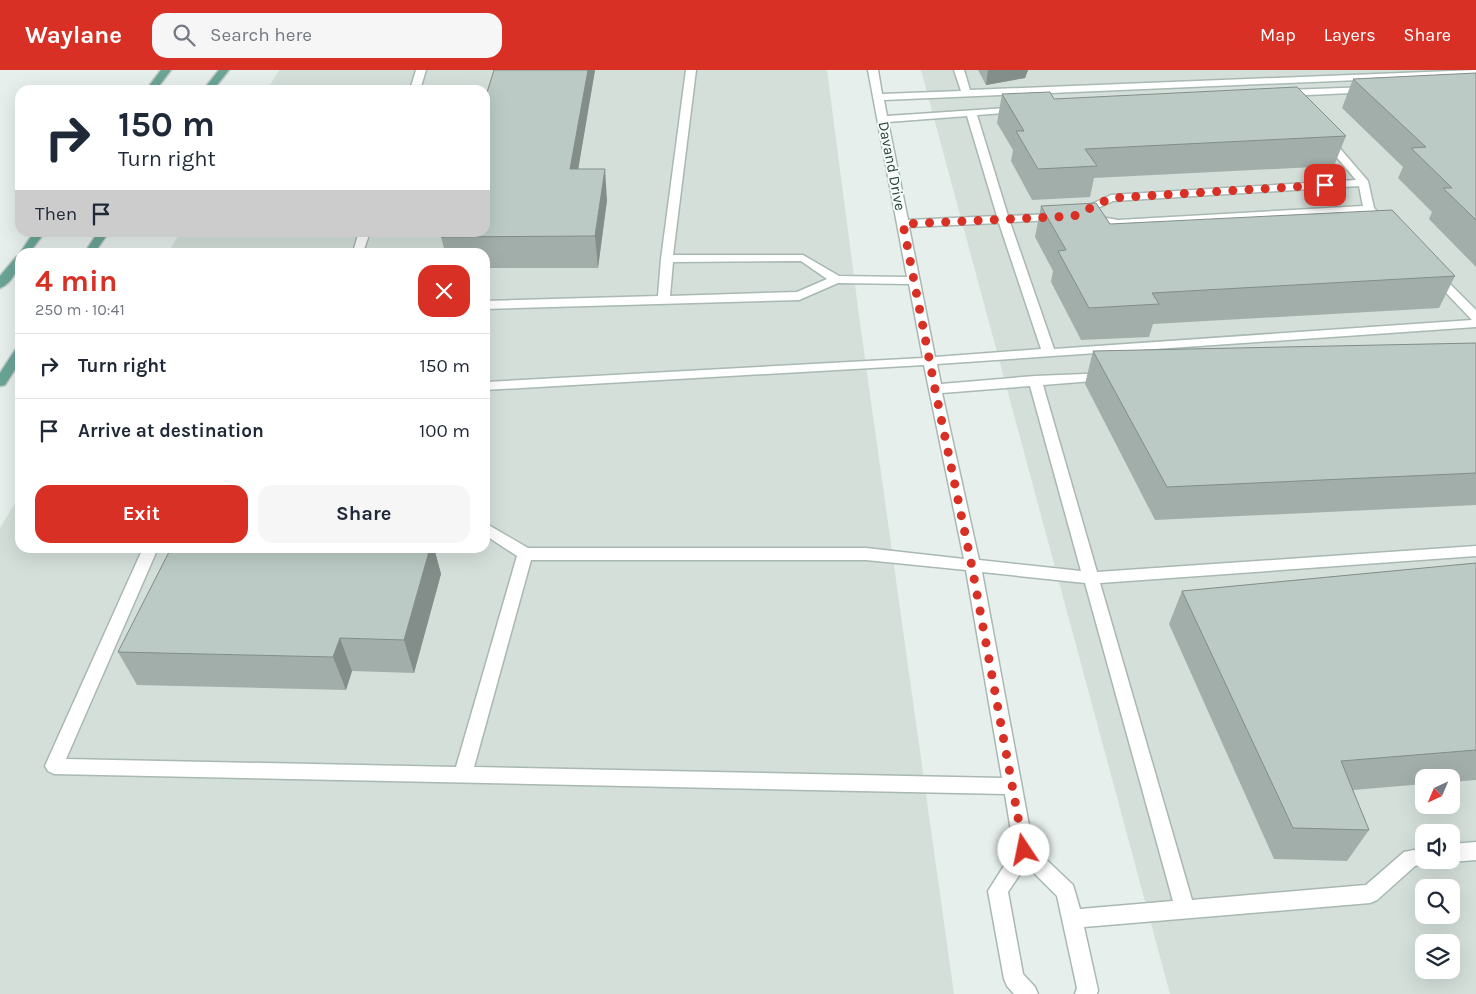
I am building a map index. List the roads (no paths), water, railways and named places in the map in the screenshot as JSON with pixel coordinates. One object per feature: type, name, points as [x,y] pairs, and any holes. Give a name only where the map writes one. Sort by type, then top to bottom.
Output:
[{"type":"main road","points":[[155,85],[166,70]]},
{"type":"main road","points":[[212,85],[224,70]]},
{"type":"main road","points":[[28,248],[36,237]]},
{"type":"main road","points":[[93,248],[100,237]]},
{"type":"main road","points":[[0,284],[15,264]]},
{"type":"main road","points":[[0,382],[15,360]]},
{"type":"street","points":[[416,85],[422,70]]},
{"type":"street","points":[[664,300],[667,259],[691,70]]},
{"type":"street","name":"Davand Drive","points":[[873,70],[935,389],[972,567],[1024,850]]},
{"type":"street","points":[[959,70],[967,94]]},
{"type":"street","points":[[879,97],[1476,72]]},
{"type":"street","points":[[1285,95],[1381,90]]},
{"type":"street","points":[[883,119],[1030,108]]},
{"type":"street","points":[[971,112],[1004,220],[1049,353]]},
{"type":"street","points":[[1318,130],[1364,182],[1369,209],[1396,236]]},
{"type":"street","points":[[1074,216],[1111,198],[1364,182]]},
{"type":"street","points":[[903,224],[1074,216],[1118,223],[1369,209]]},
{"type":"street","points":[[667,259],[802,258],[836,279]]},
{"type":"street","points":[[1429,270],[1476,317]]},
{"type":"street","points":[[490,305],[799,296],[836,279],[914,281]]},
{"type":"street","points":[[490,386],[930,362],[1476,322]]},
{"type":"street","points":[[935,389],[1035,380],[1113,376]]},
{"type":"street","points":[[1035,380],[1185,910]]},
{"type":"street","points":[[490,531],[525,554],[866,554],[972,567],[1091,578],[1476,551]]},
{"type":"street","points":[[148,553],[54,766],[1012,786]]},
{"type":"street","points":[[463,774],[525,554]]},
{"type":"street","points":[[1028,994],[1014,979],[998,891],[1024,850],[1066,891],[1088,990],[1085,994]]},
{"type":"street","points":[[1460,853],[1476,851]]},
{"type":"street","points":[[1072,919],[1370,894],[1410,858],[1415,858]]}]
